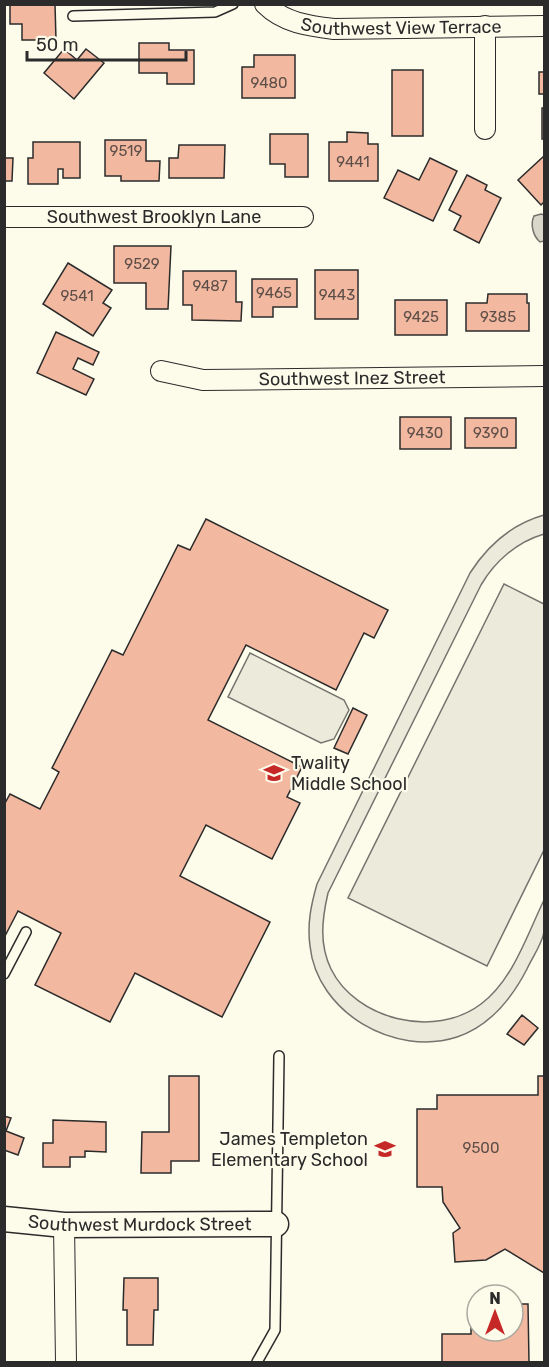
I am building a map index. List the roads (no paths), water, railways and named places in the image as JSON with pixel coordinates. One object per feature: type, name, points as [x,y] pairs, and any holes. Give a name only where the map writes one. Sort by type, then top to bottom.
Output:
[{"type":"street","name":"Southwest View Terrace","points":[[265,4],[288,19],[305,26],[334,29],[544,26]]},
{"type":"street","points":[[484,129],[485,26]]},
{"type":"street","name":"Southwest Brooklyn Lane","points":[[4,217],[303,217]]},
{"type":"street","name":"Southwest Inez Street","points":[[161,371],[203,380],[544,375]]},
{"type":"street","name":"Southwest Murdock Street","points":[[4,1219],[64,1225],[276,1224]]},
{"type":"street","points":[[64,1225],[66,1362]]},
{"type":"lane","points":[[115,4],[115,15]]},
{"type":"lane","points":[[73,16],[215,12],[233,4]]},
{"type":"lane","points":[[4,974],[26,932]]},
{"type":"lane","points":[[257,1362],[275,1330],[279,1056]]},
{"type":"place","name":"Twality Middle School","points":[[274,773]]},
{"type":"place","name":"James Templeton Elementary School","points":[[385,1149]]}]
